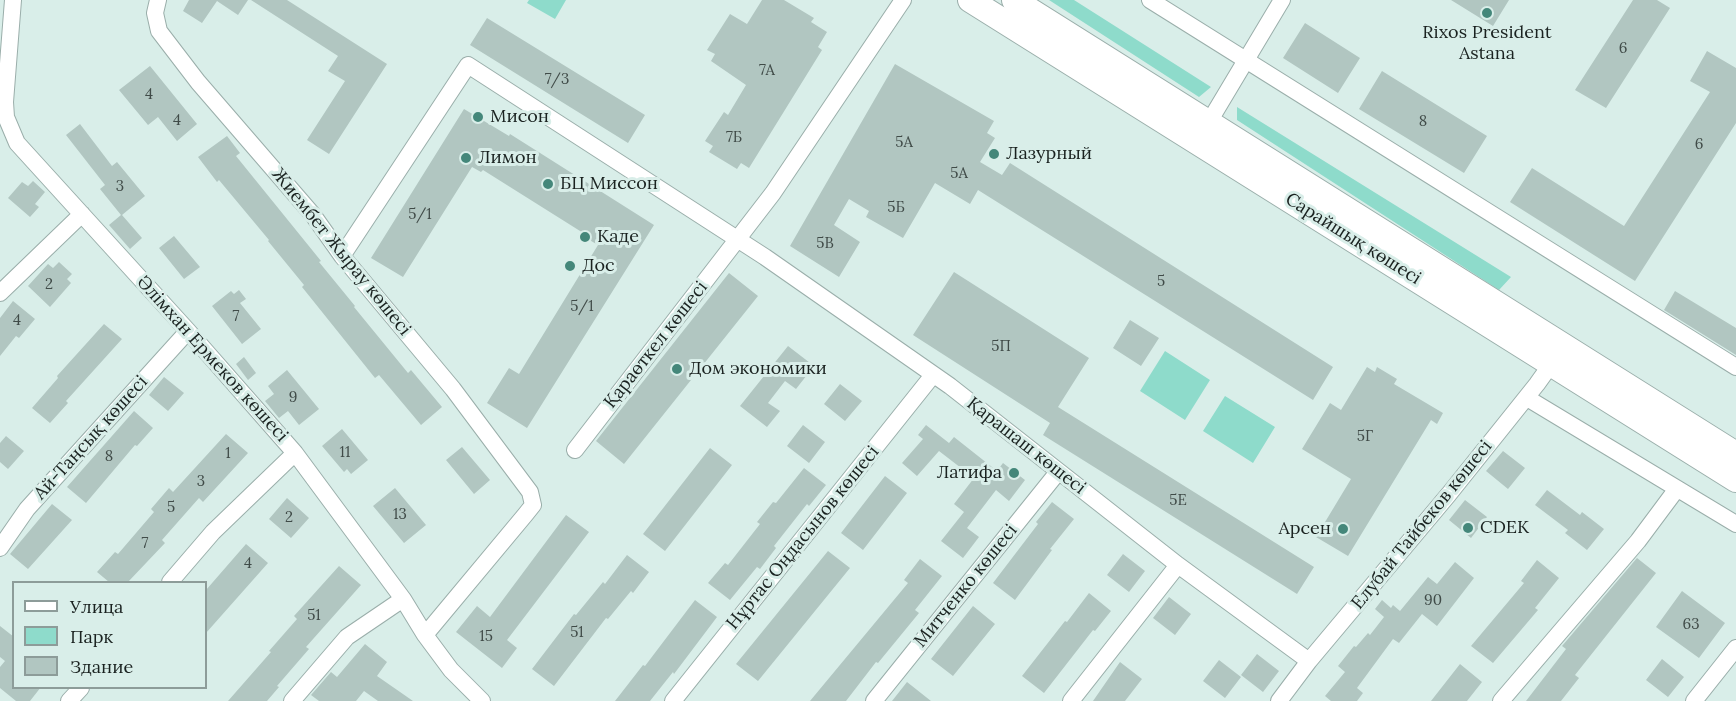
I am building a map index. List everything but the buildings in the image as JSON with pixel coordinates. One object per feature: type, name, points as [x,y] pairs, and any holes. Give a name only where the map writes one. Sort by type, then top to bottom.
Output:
[{"type":"main road","name":"Сарайшық көшесі","points":[[970,0],[1558,355],[1736,454]]},
{"type":"main road","points":[[1003,0],[1096,59],[1115,63]]},
{"type":"main road","name":"Сарайшық көшесі","points":[[1014,0],[1209,122],[1558,355],[1736,480]]},
{"type":"street","name":"Әлімхан Ермеков көшесі","points":[[13,0],[5,88],[6,117],[17,143],[295,453],[404,599],[424,635],[451,670],[482,701]]},
{"type":"street","name":"Жиембет Жырау көшесі","points":[[158,0],[155,12],[159,31],[198,82],[313,215],[342,256],[453,389],[530,492],[533,504],[424,635]]},
{"type":"street","name":"Қараөткел көшесі","points":[[575,450],[773,193],[903,0]]},
{"type":"street","points":[[1150,0],[1736,367]]},
{"type":"street","points":[[1209,122],[1282,0]]},
{"type":"street","name":"Қарашаш көшесі","points":[[342,256],[468,65],[824,297],[950,386],[1178,565],[1309,661]]},
{"type":"street","points":[[0,293],[82,214]]},
{"type":"street","name":"Ай-Таңсық көшесі","points":[[0,548],[27,509],[188,331]]},
{"type":"street","name":"Елубай Тайбеков көшесі","points":[[1279,701],[1309,661],[1527,398],[1558,355]]},
{"type":"street","name":"Нұртас Оңдасынов көшесі","points":[[673,701],[933,375]]},
{"type":"street","points":[[1527,398],[1676,490],[1736,524]]},
{"type":"street","points":[[171,581],[213,532],[295,453]]},
{"type":"street","name":"Митченко көшесі","points":[[874,701],[1058,472]]},
{"type":"street","points":[[1501,701],[1638,541],[1676,490]]},
{"type":"street","points":[[1071,701],[1178,565]]},
{"type":"street","points":[[292,701],[346,637],[404,599]]},
{"type":"street","points":[[1694,701],[1736,648]]},
{"type":"street","points":[[69,701],[79,689]]},
{"type":"green space","points":[[529,0],[566,0],[555,19],[527,3]]},
{"type":"green space","points":[[1049,0],[1074,0],[1211,87],[1199,97]]},
{"type":"green space","points":[[1237,107],[1511,277],[1499,290],[1237,120]]},
{"type":"green space","points":[[1165,351],[1210,380],[1185,420],[1140,391]]},
{"type":"green space","points":[[1225,396],[1275,427],[1253,463],[1203,431]]},
{"type":"place","name":"Rixos President Astana","points":[[1487,13]]},
{"type":"place","name":"Мисон","points":[[478,117]]},
{"type":"place","name":"Лазурный","points":[[994,154]]},
{"type":"place","name":"Лимон","points":[[466,158]]},
{"type":"place","name":"БЦ Миссон","points":[[548,184]]},
{"type":"place","name":"Каде","points":[[585,237]]},
{"type":"place","name":"Дос","points":[[570,266]]},
{"type":"place","name":"Дом экономики","points":[[677,369]]},
{"type":"place","name":"Латифа","points":[[1014,473]]},
{"type":"place","name":"CDEK","points":[[1468,528]]},
{"type":"place","name":"Арсен","points":[[1343,529]]}]
